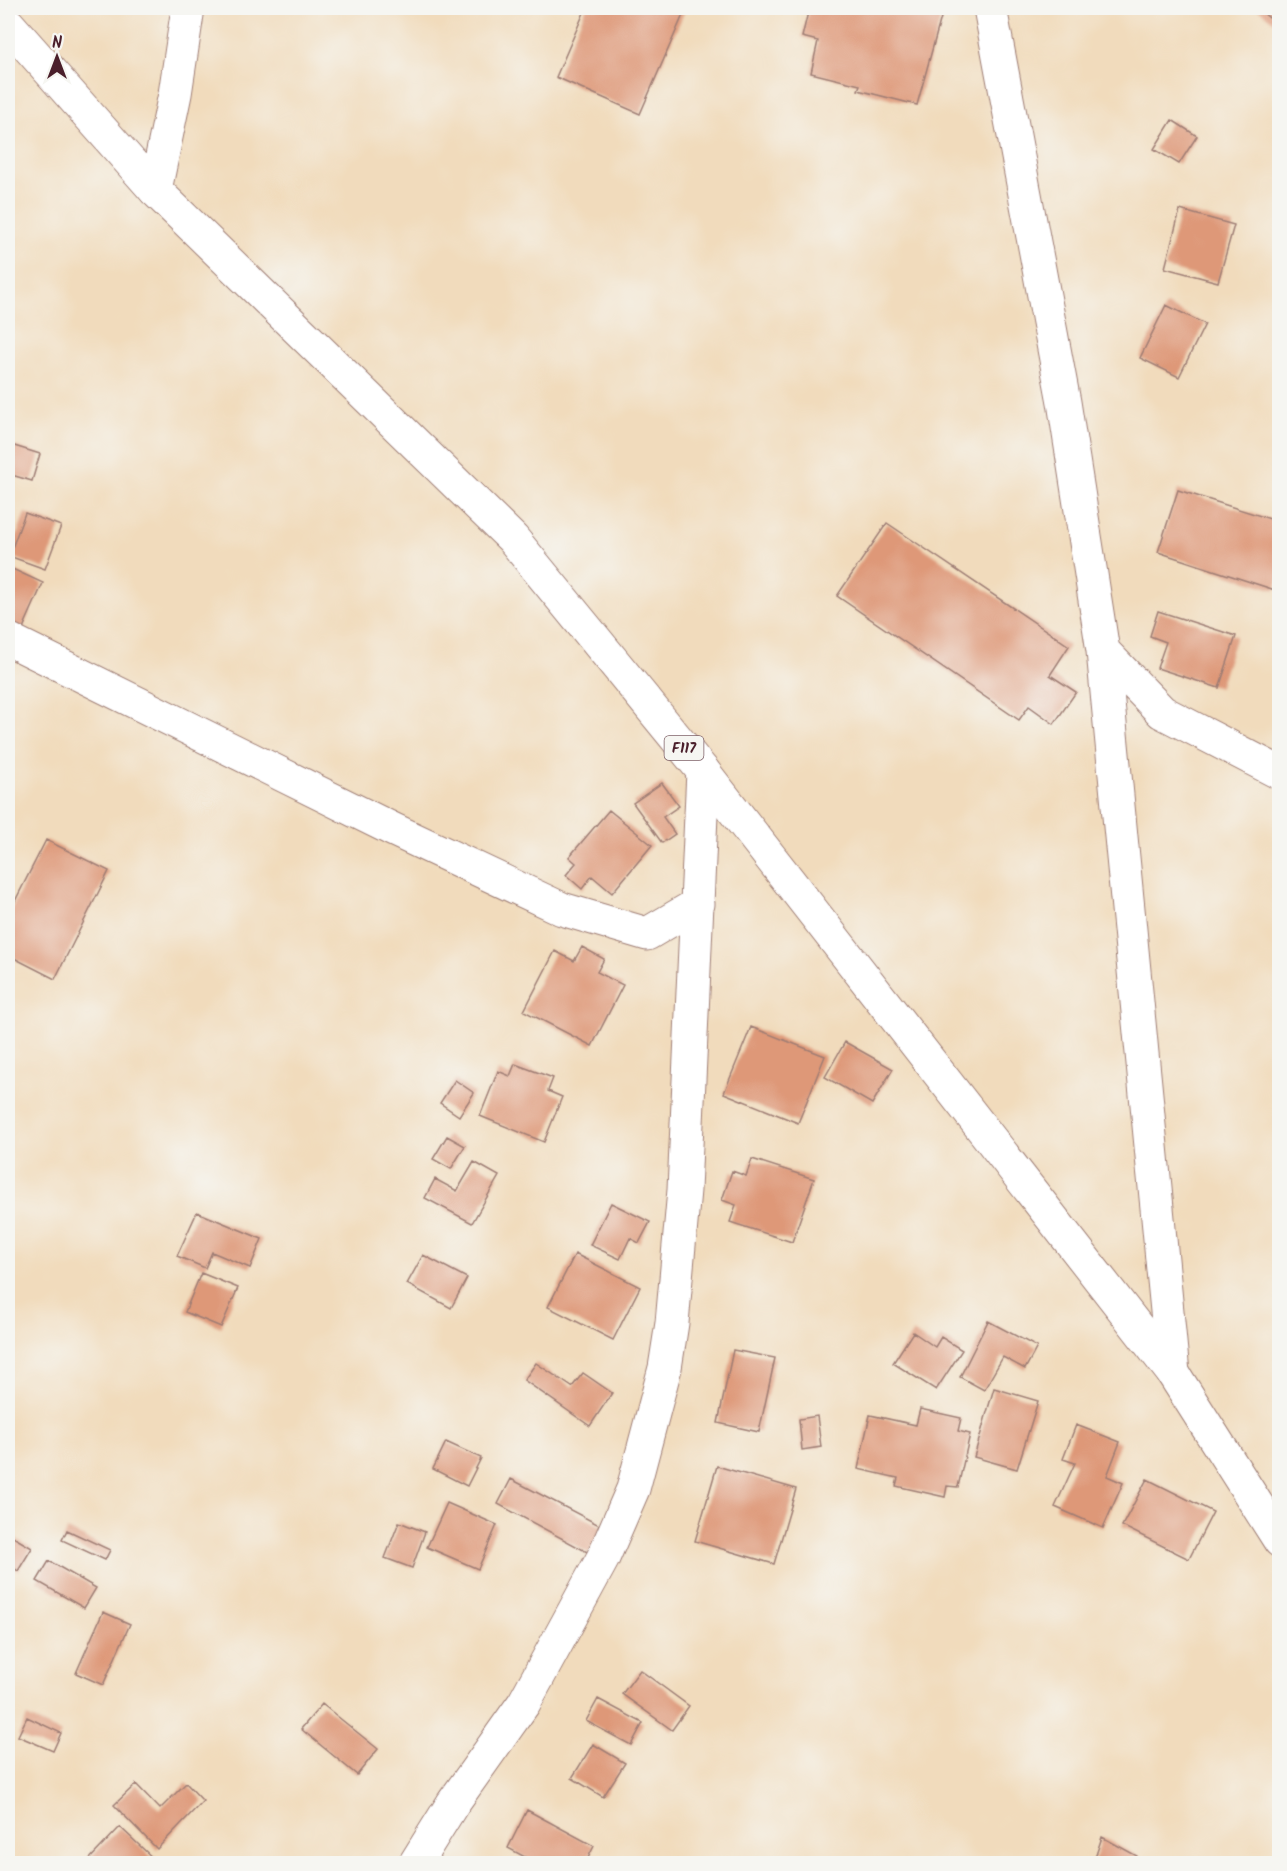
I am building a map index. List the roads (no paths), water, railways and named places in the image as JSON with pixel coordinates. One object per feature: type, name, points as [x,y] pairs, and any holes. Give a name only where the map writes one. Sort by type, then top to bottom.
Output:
[{"type":"street","points":[[154,190],[175,94],[188,8]]},
{"type":"street","points":[[990,8],[1065,402],[1103,651],[1173,1373]]},
{"type":"street","name":"F117","points":[[8,24],[154,190],[513,539],[703,771],[1173,1373],[1280,1541]]},
{"type":"street","points":[[8,639],[381,823],[562,909],[648,934],[698,904]]},
{"type":"street","points":[[1103,651],[1162,712],[1280,773]]},
{"type":"street","points":[[415,1863],[453,1803],[524,1703],[603,1558],[633,1489],[665,1368],[672,1323],[684,1190],[703,771]]}]
